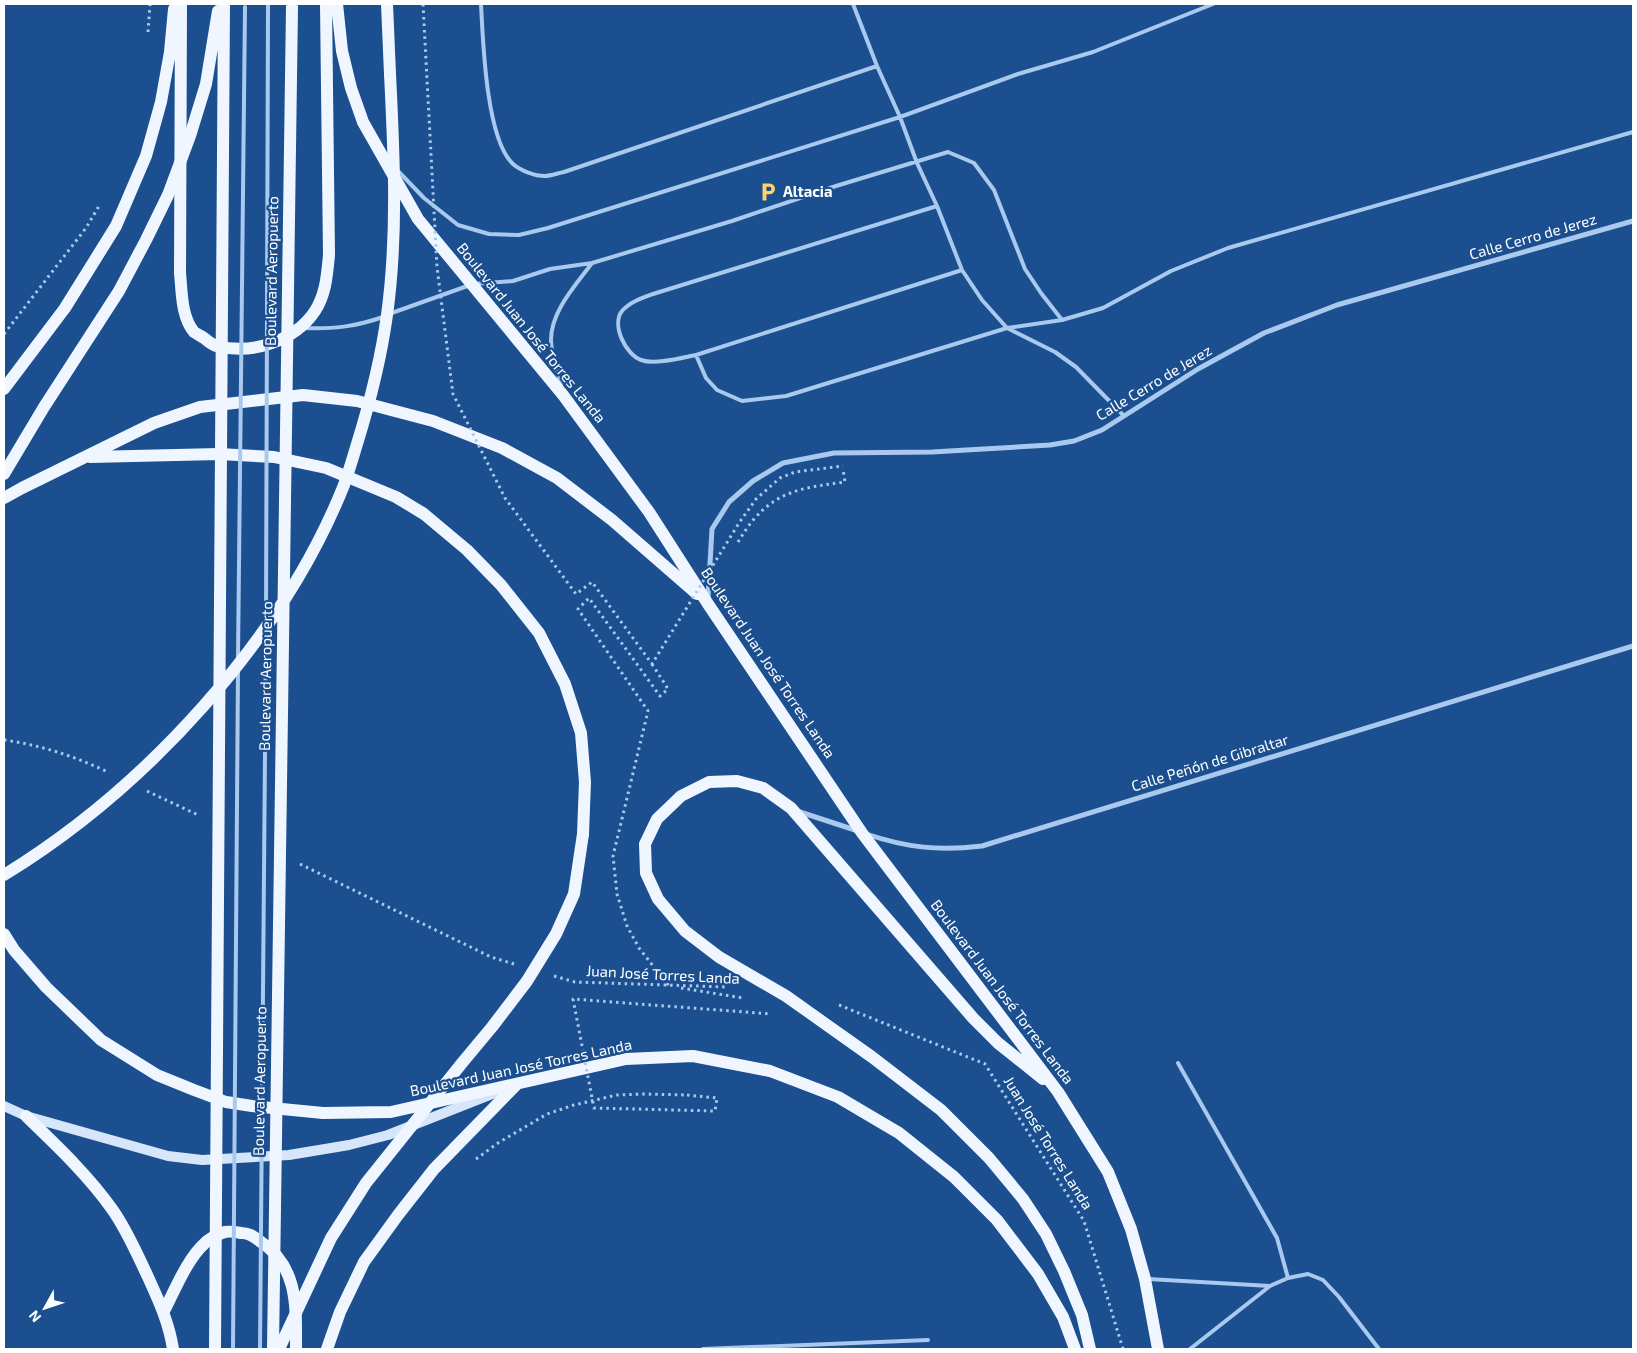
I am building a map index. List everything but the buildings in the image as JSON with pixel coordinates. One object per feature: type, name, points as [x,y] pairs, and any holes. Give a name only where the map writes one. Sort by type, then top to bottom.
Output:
[{"type":"main road","points":[[4,389],[65,308],[116,226],[146,156],[161,102],[170,52],[175,4]]},
{"type":"main road","points":[[181,4],[180,273],[184,311],[194,332],[215,346],[236,349],[258,348],[277,341],[299,328],[315,310],[325,289],[329,255],[326,4]]},
{"type":"main road","points":[[4,474],[119,291],[168,195],[190,136],[206,84],[219,4]]},
{"type":"main road","points":[[215,1349],[224,4]]},
{"type":"main road","name":"Boulevard Aeropuerto","points":[[273,1349],[292,4]]},
{"type":"main road","name":"Boulevard Juan José Torres Landa","points":[[337,4],[342,51],[362,122],[418,219],[563,395],[649,512],[708,604],[862,833],[1058,1092],[1108,1172],[1131,1229],[1145,1279],[1158,1349]]},
{"type":"main road","points":[[4,875],[71,829],[121,788],[178,732],[226,680],[273,617],[314,550],[345,484],[370,402],[387,316],[394,242],[393,142],[387,4]]},
{"type":"main road","points":[[4,498],[154,423],[200,407],[303,395],[357,401],[432,421],[502,448],[557,478],[612,520],[708,604]]},
{"type":"main road","points":[[86,457],[218,454],[274,457],[326,468],[396,498],[424,514],[467,550],[501,585],[539,633],[565,684],[581,733],[585,782],[583,834],[574,894],[556,934],[527,981],[492,1028],[366,1183],[331,1238],[279,1349]]},
{"type":"main road","points":[[1058,1092],[998,1043],[973,1018],[792,808],[763,788],[737,781],[709,782],[680,796],[657,819],[645,844],[646,873],[658,900],[685,931],[719,957],[786,996],[872,1056],[941,1110],[989,1158],[1023,1199],[1046,1234],[1064,1270],[1082,1315],[1090,1349]]},
{"type":"main road","name":"Boulevard Juan José Torres Landa","points":[[4,934],[14,950],[46,987],[101,1040],[157,1075],[226,1102],[323,1113],[391,1112],[626,1059],[693,1056],[770,1071],[838,1097],[899,1133],[954,1178],[996,1220],[1038,1274],[1063,1317],[1075,1349]]},
{"type":"main road","points":[[327,1349],[340,1312],[364,1262],[434,1169],[517,1084]]},
{"type":"main road","points":[[26,1116],[63,1152],[112,1209],[129,1238],[164,1311],[173,1349]]},
{"type":"main road","points":[[164,1311],[182,1275],[206,1242],[225,1232],[249,1233],[268,1246],[280,1259],[290,1278],[296,1302],[296,1349]]},
{"type":"street","name":"Calle Cerro de Jerez","points":[[708,604],[712,528],[729,502],[746,486],[783,463],[834,453],[932,452],[1050,445],[1074,441],[1102,430],[1198,369],[1264,333],[1337,306],[1633,221]]},
{"type":"street","name":"Calle Peñón de Gibraltar","points":[[792,808],[888,842],[917,848],[954,850],[982,846],[1633,646]]},
{"type":"street","points":[[4,1106],[26,1116],[168,1156],[202,1160],[289,1155],[349,1145],[388,1135],[517,1084]]},
{"type":"lane","points":[[233,1349],[245,4]]},
{"type":"lane","points":[[260,1349],[268,293],[268,4]]},
{"type":"lane","points":[[480,4],[484,60],[494,126],[501,148],[513,164],[526,172],[545,176],[564,172],[877,66]]},
{"type":"lane","points":[[853,4],[877,66],[900,117],[916,163],[937,206],[962,270],[982,300],[1006,328],[1055,352],[1076,367],[1124,416]]},
{"type":"lane","points":[[379,152],[424,198],[458,224],[489,234],[519,234],[557,225],[900,117],[1018,74],[1093,52],[1213,4]]},
{"type":"lane","points":[[696,356],[706,378],[718,390],[742,401],[786,396],[1006,328],[1062,320],[1103,308],[1171,271],[1228,248],[1633,132]]},
{"type":"lane","points":[[299,328],[335,329],[362,324],[473,284],[513,281],[550,269],[592,263],[732,221],[836,186],[948,152],[974,163],[994,190],[1025,269],[1040,293],[1062,320]]},
{"type":"lane","points":[[937,206],[653,294],[635,301],[621,312],[618,328],[631,354],[642,360],[659,361],[696,356],[962,270]]},
{"type":"lane","points":[[563,395],[551,340],[554,322],[560,308],[592,263]]},
{"type":"lane","points":[[1178,1063],[1277,1238],[1288,1278]]},
{"type":"lane","points":[[1190,1349],[1270,1286],[1288,1278],[1308,1274],[1323,1280],[1339,1297],[1378,1349]]},
{"type":"lane","points":[[1145,1279],[1270,1286]]},
{"type":"lane","points":[[703,1349],[928,1340]]},
{"type":"path","points":[[147,41],[150,4]]},
{"type":"path","points":[[423,4],[437,267],[453,394],[505,498],[576,594],[592,582],[668,689],[660,696],[589,598],[578,609],[648,711],[613,856],[617,894],[628,926],[640,948],[668,986],[752,999]]},
{"type":"path","points":[[4,334],[36,290],[86,228],[100,204]]},
{"type":"path","points":[[652,664],[756,499],[780,478],[795,472],[843,466],[846,482],[805,488],[786,494],[754,519],[738,542]]},
{"type":"path","points":[[292,860],[491,957],[519,965]]},
{"type":"path","name":"Juan José Torres Landa","points":[[547,974],[575,982],[735,988]]},
{"type":"path","points":[[474,1160],[498,1143],[547,1114],[574,1105],[617,1095],[645,1094],[717,1098],[715,1111],[594,1108],[572,999],[770,1014],[771,1008]]},
{"type":"path","name":"Juan José Torres Landa","points":[[834,1004],[985,1064],[1084,1221],[1123,1349]]},
{"type":"place","name":"Altacia","points":[[768,192]]}]
